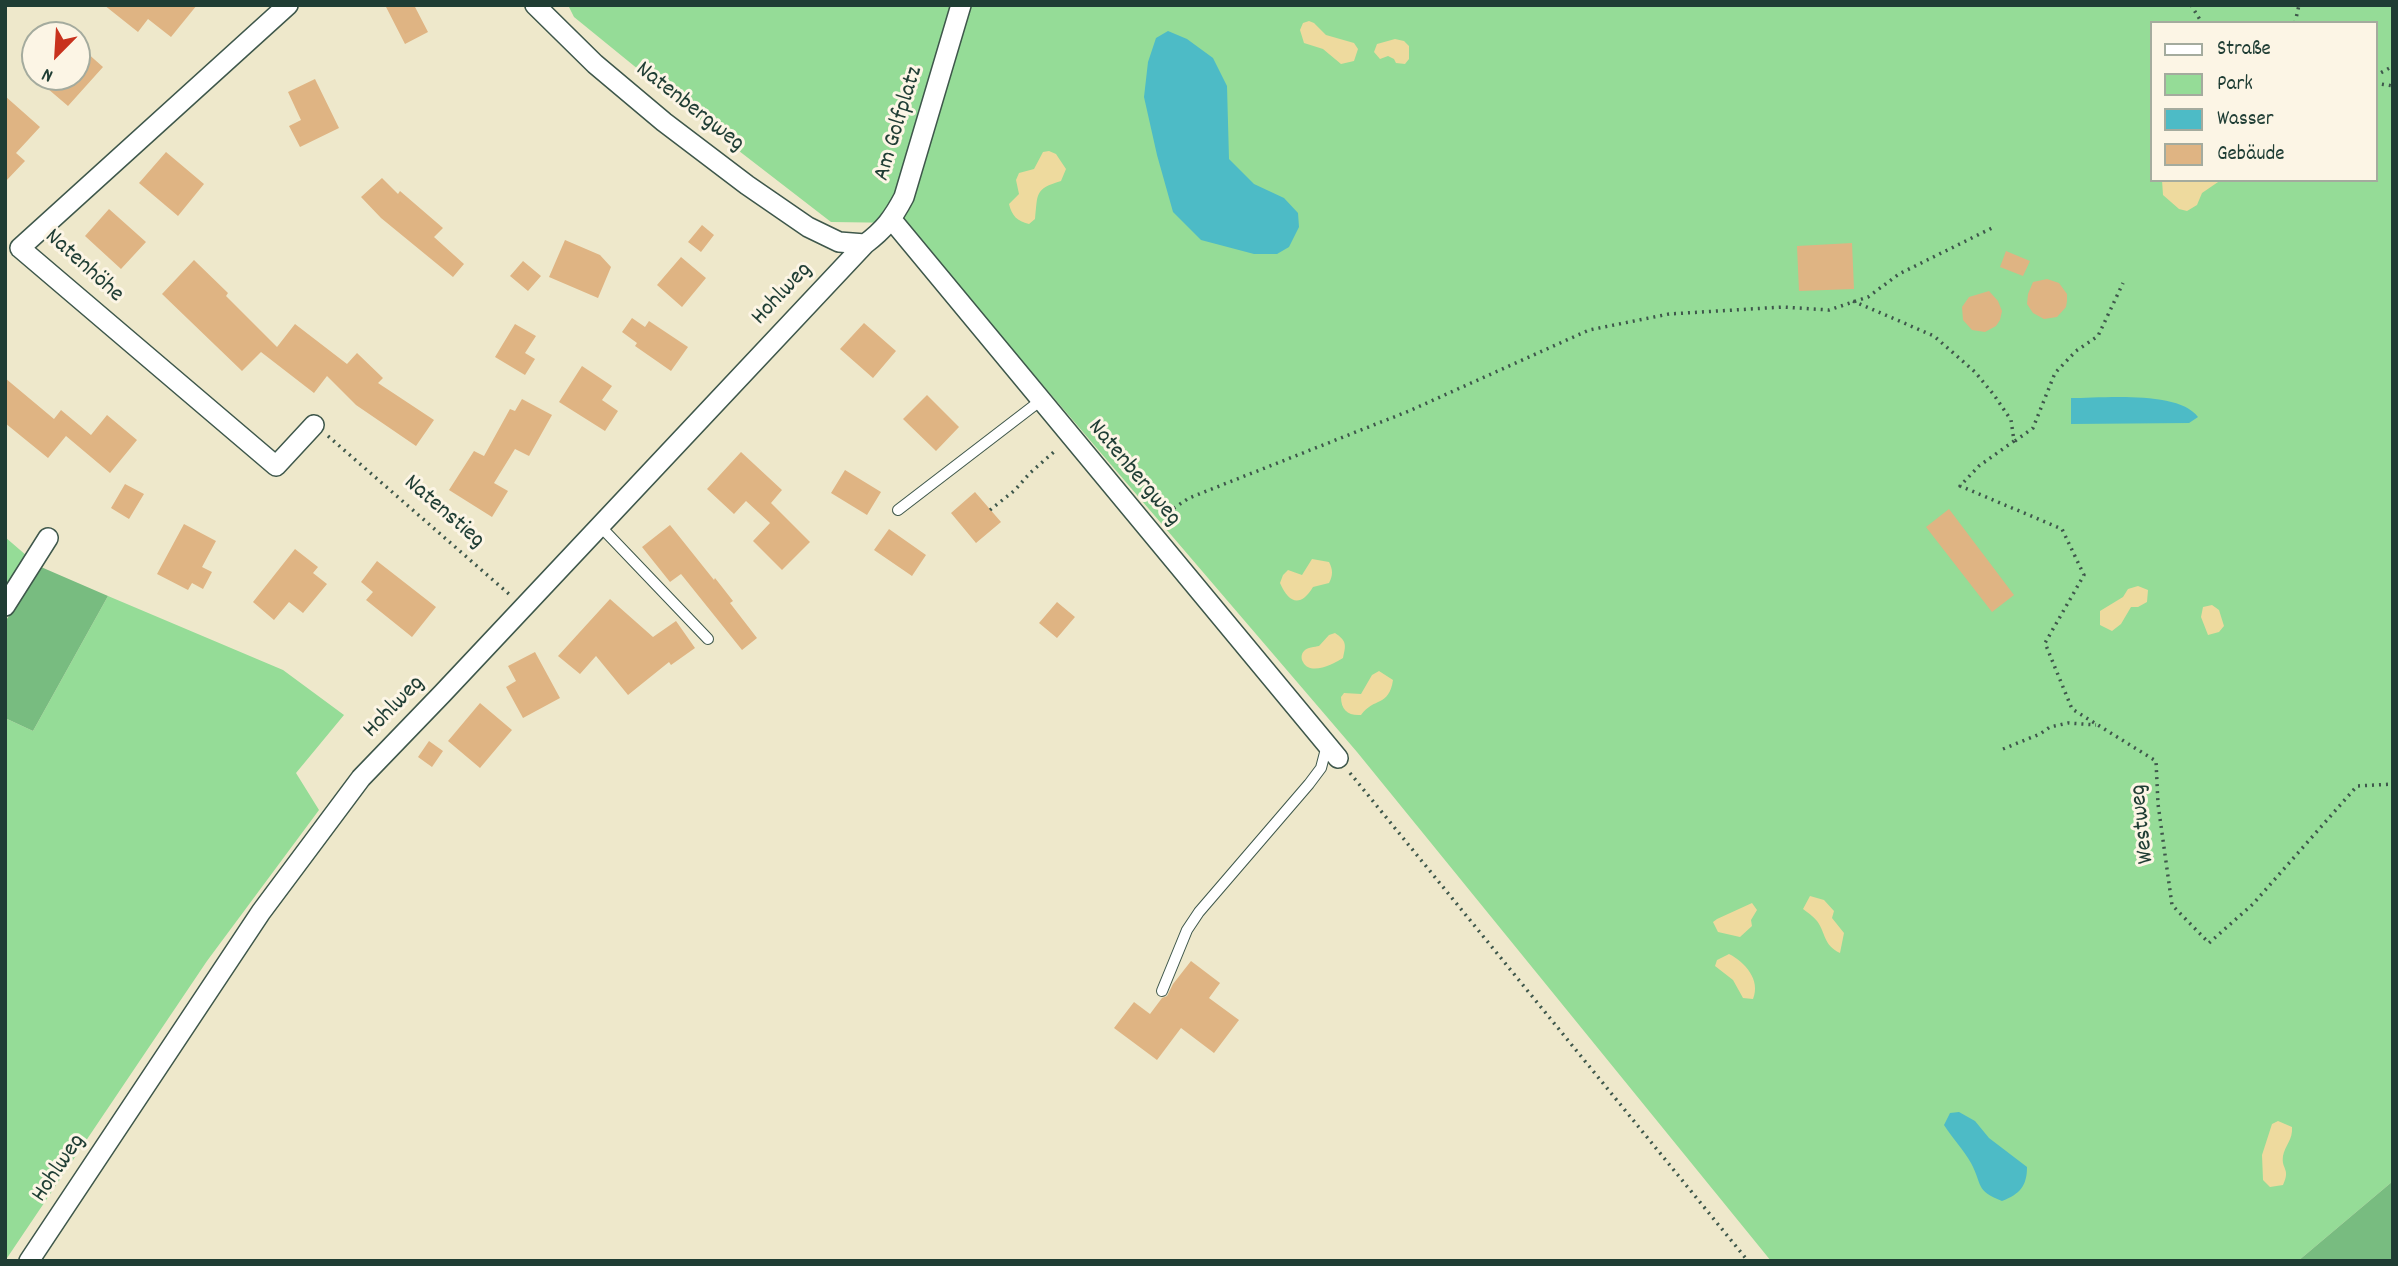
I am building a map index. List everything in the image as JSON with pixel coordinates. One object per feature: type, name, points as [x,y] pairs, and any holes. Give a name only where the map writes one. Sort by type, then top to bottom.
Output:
[{"type":"street","name":"Natenhöhe","points":[[288,5],[20,248],[276,466],[314,425]]},
{"type":"street","name":"Natenbergweg","points":[[535,5],[595,64],[747,185],[808,226],[839,242],[864,243]]},
{"type":"street","name":"Am Golfplatz","points":[[864,243],[882,232],[904,197],[961,5]]},
{"type":"street","name":"Natenbergweg","points":[[892,220],[1332,751]]},
{"type":"street","name":"Hohlweg","points":[[29,1261],[261,912],[361,778],[864,243]]},
{"type":"street","points":[[5,606],[48,538]]},
{"type":"lane","points":[[898,510],[1040,401]]},
{"type":"lane","points":[[600,526],[708,639]]},
{"type":"lane","points":[[1162,991],[1186,930],[1215,892],[1309,784],[1332,751]]},
{"type":"path","points":[[2191,5],[2201,21]]},
{"type":"path","points":[[2377,75],[2393,66]]},
{"type":"path","points":[[1146,527],[1189,498],[1409,411],[1589,330],[1669,314],[1783,307],[1829,310],[1868,297],[1899,274],[1994,227]]},
{"type":"path","points":[[1853,302],[1934,336],[1975,372],[1994,395],[2011,421],[2014,441],[2033,428],[2055,373],[2076,352],[2098,337],[2123,283]]},
{"type":"path","points":[[990,510],[1015,490],[1046,457],[1072,437]]},
{"type":"path","name":"Westweg","points":[[2014,441],[1979,466],[1959,486],[2062,529],[2084,575],[2045,643],[2072,709],[2156,761],[2158,804],[2172,905],[2209,943],[2253,904],[2357,786],[2393,784]]},
{"type":"path","name":"Natenstieg","points":[[338,445],[524,607]]},
{"type":"path","points":[[2003,749],[2059,725],[2099,725]]},
{"type":"path","points":[[1332,751],[1748,1261]]},
{"type":"green space","points":[[568,5],[2393,5],[2393,1181],[2298,1261],[1771,1261],[1357,752],[904,223],[831,222],[574,17]]},
{"type":"green space","points":[[5,537],[34,562],[5,601]]},
{"type":"green space","points":[[41,567],[108,596],[33,731],[5,718],[5,622]]},
{"type":"green space","points":[[108,596],[283,670],[344,715],[296,773],[319,810],[207,961],[5,1261],[5,718],[33,731]]},
{"type":"green space","points":[[2393,1181],[2393,1261],[2298,1261]]},
{"type":"sand","points":[[1309,21],[1326,35],[1354,43],[1358,49],[1354,61],[1341,64],[1323,49],[1304,43],[1300,30],[1303,23]]},
{"type":"sand","points":[[1395,39],[1404,41],[1409,46],[1409,59],[1405,64],[1396,63],[1388,56],[1380,59],[1374,52],[1377,44]]},
{"type":"sand","points":[[1043,152],[1056,154],[1066,169],[1061,181],[1042,190],[1037,198],[1035,219],[1029,224],[1025,223],[1018,220],[1009,204],[1019,194],[1016,180],[1019,173],[1034,169]]},
{"type":"sand","points":[[2162,182],[2218,182],[2202,193],[2197,205],[2187,211],[2179,209],[2163,195]]},
{"type":"sand","points":[[1312,559],[1329,562],[1332,572],[1329,583],[1313,587],[1300,600],[1291,599],[1280,583],[1283,575],[1288,570],[1302,575]]},
{"type":"sand","points":[[2138,586],[2148,590],[2147,602],[2131,607],[2121,624],[2112,631],[2100,625],[2100,611],[2123,597],[2128,589]]},
{"type":"sand","points":[[2212,605],[2219,610],[2224,626],[2219,632],[2208,635],[2201,617],[2203,607]]},
{"type":"sand","points":[[1335,633],[1345,644],[1343,658],[1322,667],[1306,666],[1302,658],[1304,651],[1319,646],[1329,635]]},
{"type":"sand","points":[[1379,671],[1393,680],[1385,698],[1361,715],[1346,711],[1341,702],[1344,693],[1361,694],[1372,675]]},
{"type":"sand","points":[[1810,896],[1824,900],[1834,911],[1832,918],[1844,933],[1840,953],[1828,943],[1817,921],[1803,909]]},
{"type":"sand","points":[[1752,903],[1757,910],[1751,920],[1752,926],[1740,937],[1718,932],[1713,922]]},
{"type":"sand","points":[[1729,954],[1750,972],[1755,985],[1753,999],[1743,998],[1733,980],[1715,966],[1717,960]]},
{"type":"sand","points":[[2278,1121],[2292,1127],[2292,1132],[2283,1156],[2286,1172],[2283,1185],[2270,1187],[2263,1180],[2262,1155],[2272,1124]]},
{"type":"water","points":[[1168,31],[1187,39],[1213,58],[1227,86],[1229,159],[1254,184],[1284,198],[1298,213],[1299,227],[1289,247],[1277,254],[1254,254],[1201,240],[1173,212],[1144,97],[1148,62],[1156,38]]},
{"type":"water","points":[[2071,398],[2158,399],[2188,408],[2198,417],[2189,423],[2071,424]]},
{"type":"water","points":[[1959,1112],[1975,1121],[1989,1138],[2027,1167],[2024,1184],[2013,1195],[2002,1201],[1983,1190],[1968,1158],[1944,1125],[1950,1113]]},
{"type":"building","points":[[104,5],[197,5],[171,37],[148,19],[138,32]]},
{"type":"building","points":[[385,5],[414,5],[428,32],[405,44]]},
{"type":"building","points":[[91,56],[103,67],[91,80]]},
{"type":"building","points":[[315,79],[339,128],[300,147],[289,126],[301,120],[288,92]]},
{"type":"building","points":[[50,91],[81,91],[68,106]]},
{"type":"building","points":[[5,96],[40,127],[16,153],[25,161],[5,182]]},
{"type":"building","points":[[166,152],[204,184],[178,216],[139,183]]},
{"type":"building","points":[[382,178],[398,194],[400,191],[443,228],[434,237],[464,264],[453,277],[381,218],[361,197]]},
{"type":"building","points":[[109,209],[146,242],[121,269],[85,236]]},
{"type":"building","points":[[702,225],[714,235],[701,252],[688,242]]},
{"type":"building","points":[[565,240],[600,255],[611,267],[598,298],[549,277]]},
{"type":"building","points":[[1852,243],[1854,289],[1799,291],[1797,246]]},
{"type":"building","points":[[2006,251],[2030,261],[2023,276],[2000,267]]},
{"type":"building","points":[[681,257],[706,278],[682,307],[657,285]]},
{"type":"building","points":[[194,260],[277,347],[295,324],[347,364],[357,353],[383,378],[378,383],[434,420],[416,446],[356,405],[327,376],[314,393],[261,352],[242,371],[162,294]]},
{"type":"building","points":[[523,261],[541,276],[528,291],[510,276]]},
{"type":"building","points":[[2047,279],[2059,283],[2067,294],[2067,301],[2066,307],[2057,317],[2044,319],[2033,313],[2027,304],[2033,282]]},
{"type":"building","points":[[1989,291],[2002,311],[2000,320],[1996,326],[1985,332],[1972,330],[1963,320],[1962,307],[1969,297]]},
{"type":"building","points":[[632,318],[645,327],[649,321],[688,347],[671,371],[635,346],[637,343],[622,332]]},
{"type":"building","points":[[864,323],[896,351],[873,378],[840,349]]},
{"type":"building","points":[[515,324],[536,336],[525,353],[535,359],[525,375],[495,357]]},
{"type":"building","points":[[582,366],[612,386],[602,400],[618,411],[605,431],[559,402]]},
{"type":"building","points":[[5,378],[54,419],[61,410],[91,435],[107,415],[137,440],[110,473],[66,436],[48,458],[5,423]]},
{"type":"building","points":[[927,395],[959,427],[936,451],[903,419]]},
{"type":"building","points":[[522,399],[552,415],[529,456],[515,449],[494,483],[508,491],[492,517],[449,490],[474,451],[484,456],[510,409],[515,411]]},
{"type":"building","points":[[741,452],[782,490],[771,503],[810,542],[782,570],[753,541],[770,523],[746,501],[734,514],[707,489]]},
{"type":"building","points":[[845,470],[881,492],[867,515],[831,493]]},
{"type":"building","points":[[125,484],[144,494],[129,519],[111,508]]},
{"type":"building","points":[[975,492],[1001,522],[976,543],[951,513]]},
{"type":"building","points":[[1949,509],[2014,595],[1992,612],[1926,527]]},
{"type":"building","points":[[184,524],[216,541],[202,567],[212,572],[203,589],[192,583],[188,590],[157,574]]},
{"type":"building","points":[[670,525],[733,601],[730,603],[757,638],[742,650],[681,574],[670,582],[642,547]]},
{"type":"building","points":[[889,529],[926,555],[912,576],[874,550]]},
{"type":"building","points":[[295,549],[318,567],[313,573],[327,584],[303,613],[289,602],[274,620],[253,602]]},
{"type":"building","points":[[377,561],[436,607],[412,637],[366,600],[373,592],[361,582]]},
{"type":"building","points":[[610,599],[653,637],[676,621],[695,648],[671,665],[669,662],[628,695],[596,656],[580,674],[558,656]]},
{"type":"building","points":[[1057,602],[1075,617],[1057,638],[1039,623]]},
{"type":"building","points":[[535,652],[560,698],[523,718],[506,687],[516,681],[508,666]]},
{"type":"building","points":[[480,703],[512,730],[480,768],[448,741]]},
{"type":"building","points":[[429,741],[443,751],[432,767],[418,757]]},
{"type":"building","points":[[1191,961],[1220,983],[1209,998],[1239,1020],[1214,1053],[1181,1028],[1157,1060],[1114,1028],[1134,1002],[1150,1014],[1162,998],[1167,996]]}]
